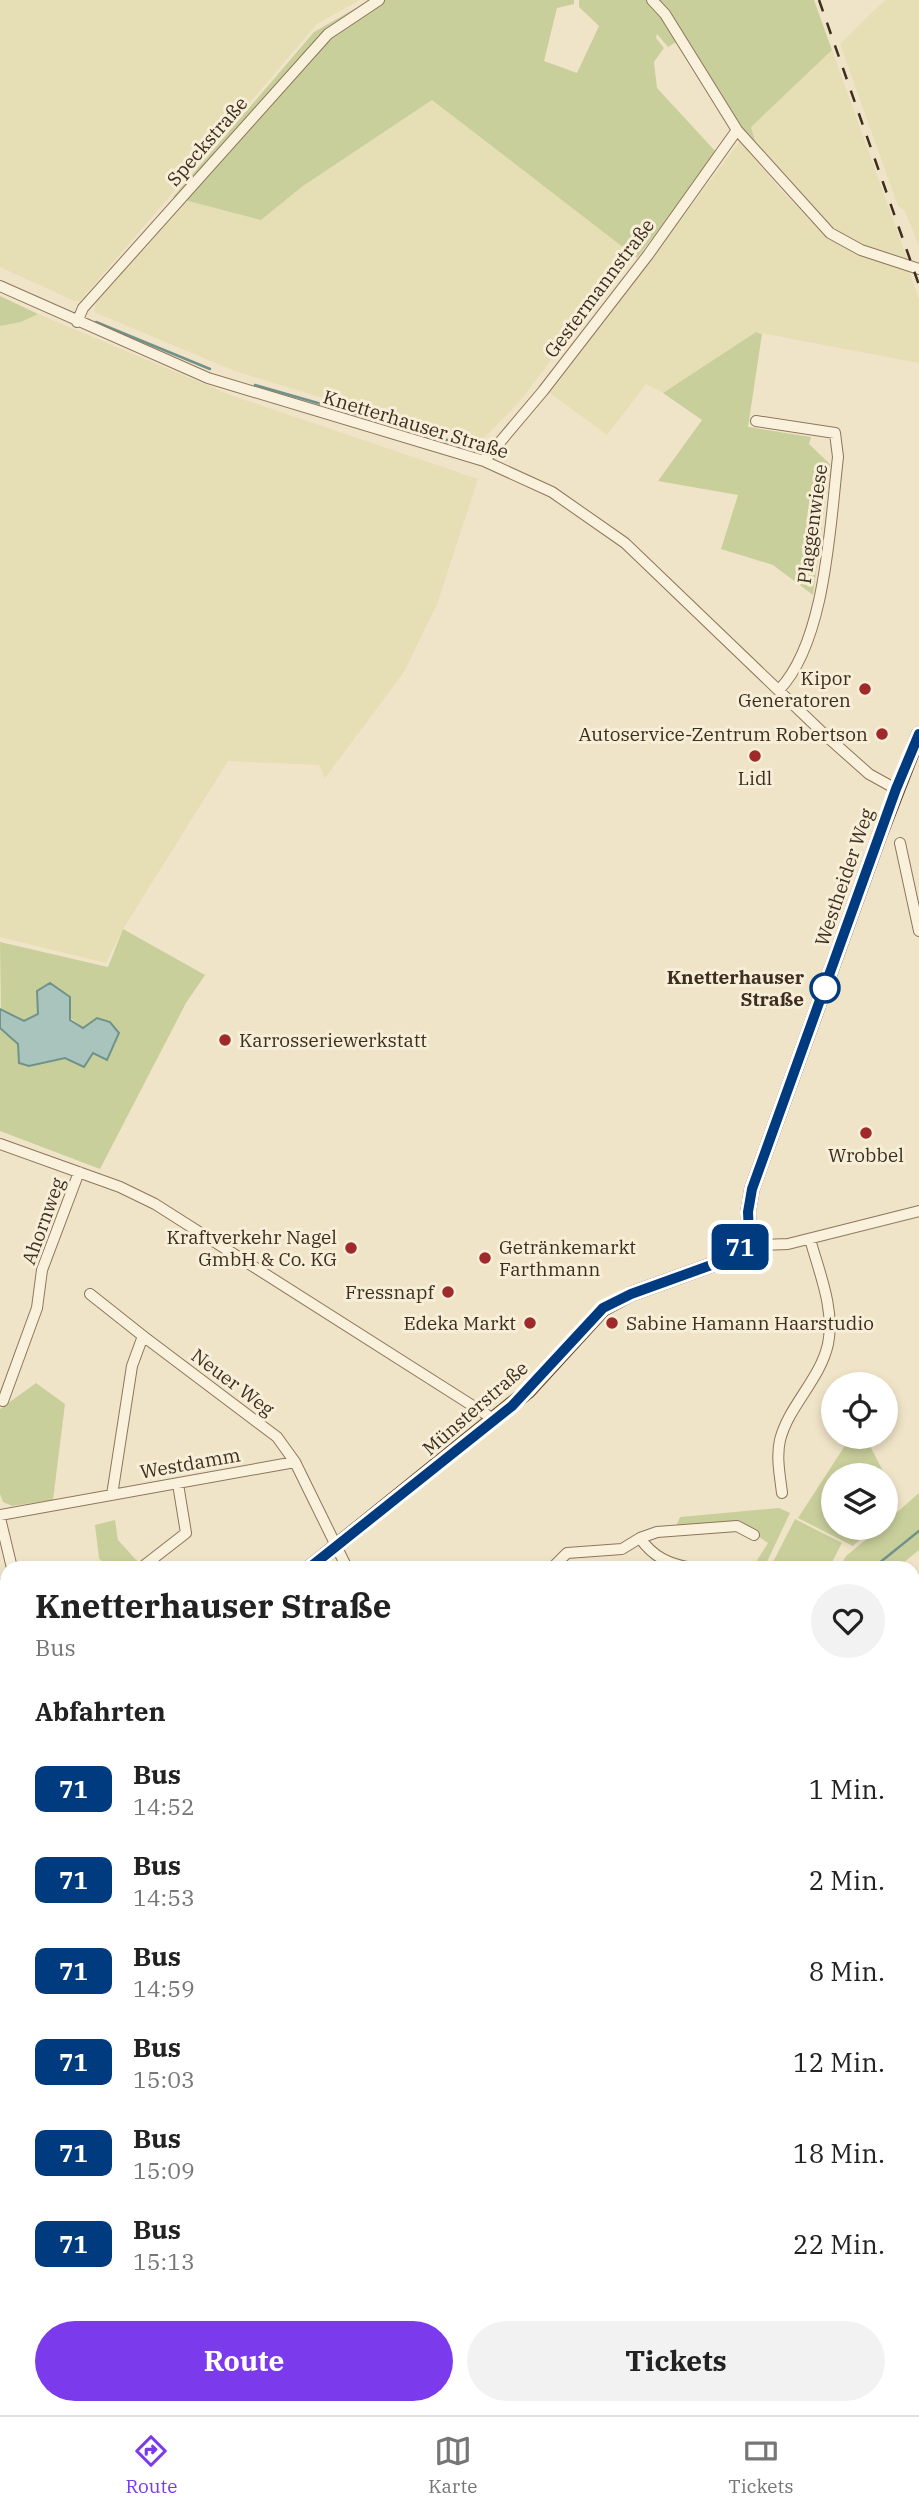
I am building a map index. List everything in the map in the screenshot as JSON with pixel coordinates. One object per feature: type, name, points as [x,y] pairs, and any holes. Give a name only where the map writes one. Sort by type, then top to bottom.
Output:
[{"type":"main road","name":"Westheider Weg","points":[[749,1233],[748,1212],[752,1189],[896,789],[919,734]]},
{"type":"main road","points":[[749,1233],[758,1236],[762,1245],[754,1255],[742,1250],[741,1240],[749,1233]]},
{"type":"main road","name":"Münsterstraße","points":[[318,1561],[528,1391],[603,1308],[631,1294],[728,1259],[742,1250]]},
{"type":"street","name":"Speckstraße","points":[[77,322],[83,308],[328,34],[379,0]]},
{"type":"street","points":[[652,0],[665,14],[737,130],[830,233],[861,250],[919,269]]},
{"type":"street","name":"Gestermannstraße","points":[[484,461],[648,255],[737,130]]},
{"type":"street","name":"Knetterhauser Straße","points":[[0,286],[208,378],[484,461],[552,492],[607,529],[651,566],[869,774],[896,789]]},
{"type":"street","name":"Plaggenwiese","points":[[756,421],[835,433],[838,457],[818,610],[794,672],[779,690]]},
{"type":"street","points":[[900,843],[919,931]]},
{"type":"street","points":[[0,1144],[79,1172],[155,1204],[495,1420]]},
{"type":"street","name":"Ahornweg","points":[[2,1401],[37,1308],[42,1270],[79,1172]]},
{"type":"street","points":[[762,1245],[810,1239],[919,1211]]},
{"type":"street","points":[[782,1493],[779,1442],[785,1426],[819,1370],[828,1343],[828,1305],[810,1239]]},
{"type":"street","name":"Neuer Weg","points":[[90,1294],[277,1437],[295,1462]]},
{"type":"street","points":[[112,1495],[132,1366],[143,1336]]},
{"type":"street","points":[[295,1462],[344,1561]]},
{"type":"street","name":"Westdamm","points":[[0,1516],[295,1462]]},
{"type":"street","points":[[150,1561],[186,1533],[178,1483]]},
{"type":"street","points":[[0,1516],[10,1561]]},
{"type":"street","points":[[559,1561],[567,1553],[622,1549],[657,1532],[737,1526],[754,1535]]},
{"type":"street","points":[[640,1538],[649,1551],[666,1561]]},
{"type":"shaded area","points":[[0,0],[360,0],[317,24],[80,301],[74,301],[0,267]]},
{"type":"shaded area","points":[[885,0],[919,0],[919,246],[905,211],[898,206],[840,44]]},
{"type":"shaded area","points":[[832,50],[908,261],[863,246],[833,230],[759,154],[751,127]]},
{"type":"shaded area","points":[[432,100],[632,254],[520,401],[481,441],[362,410],[232,370],[94,312],[96,303],[184,200],[261,220],[303,186]]},
{"type":"shaded area","points":[[740,141],[780,189],[828,239],[909,271],[919,299],[919,363],[756,332],[663,393],[646,384],[607,435],[550,393]]},
{"type":"shaded area","points":[[38,314],[233,396],[478,479],[437,604],[404,672],[325,778],[319,765],[228,761],[123,929],[106,963],[0,937],[0,326],[21,322]]},
{"type":"green space","points":[[370,0],[574,0],[574,4],[557,8],[544,61],[577,73],[599,26],[579,7],[579,0],[814,0],[832,50],[751,127],[759,154],[739,129],[684,37],[668,47],[657,34],[656,38],[664,48],[654,62],[657,88],[717,153],[637,258],[432,100],[303,186],[261,220],[173,197],[314,32]]},
{"type":"green space","points":[[0,296],[38,314],[21,322],[0,326]]},
{"type":"green space","points":[[756,332],[762,334],[748,427],[811,437],[809,444],[830,464],[813,595],[773,565],[721,549],[738,495],[658,481],[702,420],[663,393]]},
{"type":"green space","points":[[123,929],[205,975],[186,1003],[100,1169],[0,1131],[0,1028],[19,1044],[29,1066],[65,1058],[110,1022],[97,1018],[83,1028],[37,991],[38,1014],[24,1021],[1,1012],[0,942],[108,967]]},
{"type":"green space","points":[[36,1383],[65,1404],[53,1500],[12,1506],[3,1502],[0,1494],[0,1409]]},
{"type":"green space","points":[[843,1449],[872,1449],[879,1463],[834,1463]]},
{"type":"green space","points":[[821,1483],[821,1530],[798,1518]]},
{"type":"green space","points":[[919,1493],[919,1550],[906,1561],[843,1561],[865,1540],[898,1540],[898,1511]]},
{"type":"green space","points":[[779,1508],[790,1513],[767,1561],[756,1561],[768,1543],[738,1523],[676,1527],[680,1517]]},
{"type":"green space","points":[[795,1519],[821,1532],[821,1540],[836,1540],[842,1543],[833,1561],[774,1561]]},
{"type":"green space","points":[[115,1520],[118,1540],[137,1561],[101,1561],[95,1525]]},
{"type":"green space","points":[[841,1540],[859,1540],[853,1546]]},
{"type":"water","points":[[50,983],[70,997],[70,1020],[83,1028],[97,1018],[110,1022],[119,1033],[107,1060],[93,1053],[84,1067],[65,1058],[29,1066],[19,1063],[18,1044],[0,1028],[0,1009],[24,1021],[38,1014],[37,991]]},
{"type":"waterway","points":[[96,322],[210,369]]},
{"type":"waterway","points":[[255,385],[447,440]]},
{"type":"waterway","points":[[882,1561],[919,1531]]},
{"type":"railway","points":[[819,0],[919,285]]},
{"type":"bus line","name":"71","points":[[318,1561],[512,1406],[603,1308],[631,1294],[728,1259],[742,1250],[741,1240],[749,1233],[748,1212],[752,1189],[896,789],[919,734]]},
{"type":"place","name":"Kipor Generatoren","points":[[865,689]]},
{"type":"place","name":"Autoservice-Zentrum Robertson","points":[[882,734]]},
{"type":"place","name":"Lidl","points":[[755,756]]},
{"type":"place","name":"Knetterhauser Straße","points":[[825,988]]},
{"type":"place","name":"Karrosseriewerkstatt","points":[[225,1040]]},
{"type":"place","name":"Wrobbel","points":[[866,1133]]},
{"type":"place","name":"Kraftverkehr Nagel GmbH & Co. KG","points":[[351,1248]]},
{"type":"place","name":"Getränkemarkt Farthmann","points":[[485,1258]]},
{"type":"place","name":"Fressnapf","points":[[448,1292]]},
{"type":"place","name":"Edeka Markt","points":[[530,1323]]},
{"type":"place","name":"Sabine Hamann Haarstudio","points":[[612,1323]]}]
